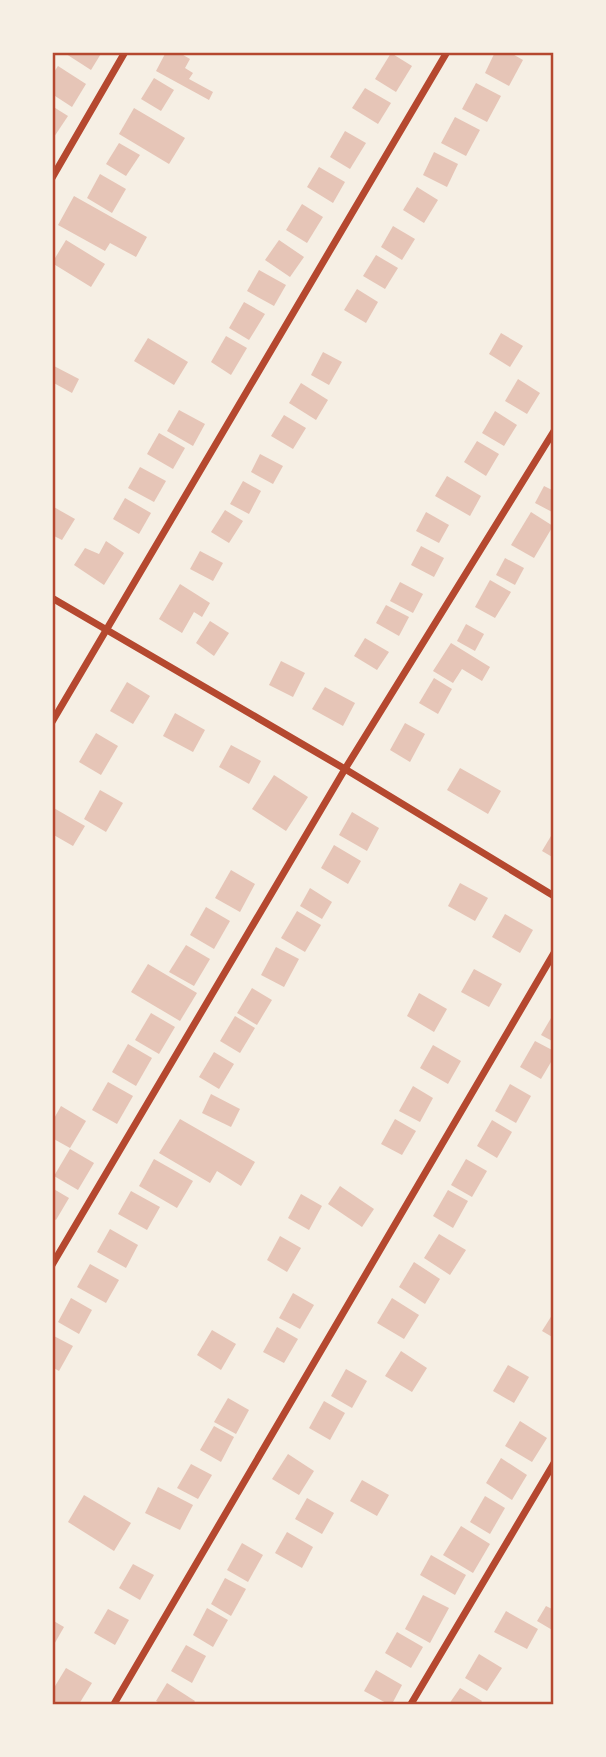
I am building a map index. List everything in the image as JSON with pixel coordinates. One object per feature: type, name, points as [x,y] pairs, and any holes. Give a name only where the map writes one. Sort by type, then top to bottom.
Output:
[{"type":"street","points":[[52,177],[125,52]]},
{"type":"street","points":[[52,722],[447,52]]},
{"type":"street","points":[[52,1265],[345,769],[554,431]]},
{"type":"street","points":[[52,598],[554,895]]},
{"type":"street","points":[[114,1704],[554,953]]},
{"type":"street","points":[[411,1704],[554,1463]]},
{"type":"building","points":[[63,52],[102,52],[91,70]]},
{"type":"building","points":[[166,52],[178,52],[190,59],[185,68],[193,73],[189,79],[213,92],[209,100],[156,71]]},
{"type":"building","points":[[495,52],[509,52],[523,60],[509,86],[485,73]]},
{"type":"building","points":[[391,53],[412,66],[396,92],[375,79]]},
{"type":"building","points":[[58,66],[86,84],[72,107],[52,94],[52,75]]},
{"type":"building","points":[[154,78],[174,90],[161,111],[141,99]]},
{"type":"building","points":[[476,83],[501,96],[487,122],[462,109]]},
{"type":"building","points":[[365,88],[391,103],[378,124],[352,108]]},
{"type":"building","points":[[52,106],[68,116],[52,140]]},
{"type":"building","points":[[134,108],[185,138],[169,164],[119,134]]},
{"type":"building","points":[[455,117],[480,130],[466,156],[441,143]]},
{"type":"building","points":[[345,131],[366,143],[350,169],[330,157]]},
{"type":"building","points":[[119,143],[140,155],[126,176],[106,164]]},
{"type":"building","points":[[434,152],[458,164],[447,187],[423,175]]},
{"type":"building","points":[[319,167],[345,182],[333,203],[307,187]]},
{"type":"building","points":[[100,174],[126,189],[112,213],[87,198]]},
{"type":"building","points":[[417,187],[438,200],[424,223],[403,210]]},
{"type":"building","points":[[74,196],[147,237],[136,257],[110,243],[105,251],[58,225]]},
{"type":"building","points":[[302,204],[323,217],[307,243],[286,230]]},
{"type":"building","points":[[393,226],[415,239],[402,260],[381,247]]},
{"type":"building","points":[[66,240],[105,264],[91,287],[52,263]]},
{"type":"building","points":[[279,240],[304,257],[290,277],[265,260]]},
{"type":"building","points":[[376,255],[398,268],[385,289],[363,276]]},
{"type":"building","points":[[259,270],[286,285],[274,306],[247,291]]},
{"type":"building","points":[[357,289],[378,302],[366,323],[344,310]]},
{"type":"building","points":[[244,302],[265,314],[249,340],[229,328]]},
{"type":"building","points":[[501,333],[523,346],[510,367],[489,354]]},
{"type":"building","points":[[226,336],[247,348],[231,375],[211,362]]},
{"type":"building","points":[[148,338],[188,362],[174,385],[134,361]]},
{"type":"building","points":[[323,352],[342,362],[329,385],[311,375]]},
{"type":"building","points":[[52,365],[79,379],[72,393],[52,382]]},
{"type":"building","points":[[518,379],[540,393],[527,414],[505,401]]},
{"type":"building","points":[[301,383],[328,400],[316,420],[289,403]]},
{"type":"building","points":[[179,410],[205,424],[193,446],[167,431]]},
{"type":"building","points":[[495,411],[517,425],[504,446],[482,433]]},
{"type":"building","points":[[284,415],[306,428],[293,449],[271,436]]},
{"type":"building","points":[[159,433],[185,448],[173,469],[147,454]]},
{"type":"building","points":[[477,441],[499,454],[486,476],[464,462]]},
{"type":"building","points":[[260,454],[283,466],[273,484],[251,472]]},
{"type":"building","points":[[140,467],[166,481],[154,502],[128,488]]},
{"type":"building","points":[[447,476],[481,496],[470,516],[435,496]]},
{"type":"building","points":[[243,481],[261,491],[249,514],[230,504]]},
{"type":"building","points":[[544,486],[554,491],[554,513],[535,503]]},
{"type":"building","points":[[125,498],[151,513],[139,534],[113,519]]},
{"type":"building","points":[[52,506],[75,519],[62,540],[52,535]]},
{"type":"building","points":[[225,510],[243,521],[229,543],[211,532]]},
{"type":"building","points":[[426,512],[449,525],[439,543],[416,531]]},
{"type":"building","points":[[531,512],[553,526],[534,558],[511,545]]},
{"type":"building","points":[[106,541],[124,553],[104,585],[74,565],[85,548],[99,554]]},
{"type":"building","points":[[421,546],[444,558],[434,577],[411,565]]},
{"type":"building","points":[[200,551],[223,563],[213,581],[190,569]]},
{"type":"building","points":[[505,558],[524,568],[515,585],[496,575]]},
{"type":"building","points":[[490,580],[511,592],[495,618],[475,607]]},
{"type":"building","points":[[400,582],[423,594],[413,613],[390,601]]},
{"type":"building","points":[[180,584],[210,603],[202,617],[194,612],[182,633],[159,619]]},
{"type":"building","points":[[386,605],[409,617],[399,636],[376,623]]},
{"type":"building","points":[[210,621],[229,633],[214,656],[196,643]]},
{"type":"building","points":[[466,624],[484,634],[475,651],[457,641]]},
{"type":"building","points":[[365,638],[389,652],[377,670],[354,656]]},
{"type":"building","points":[[451,643],[490,667],[482,681],[462,669],[453,683],[433,671]]},
{"type":"building","points":[[281,661],[305,673],[293,697],[269,685]]},
{"type":"building","points":[[434,678],[452,689],[438,714],[419,703]]},
{"type":"building","points":[[127,682],[150,696],[133,724],[110,711]]},
{"type":"building","points":[[325,687],[355,703],[343,726],[312,709]]},
{"type":"building","points":[[175,713],[205,730],[193,752],[163,736]]},
{"type":"building","points":[[405,723],[425,734],[410,762],[390,750]]},
{"type":"building","points":[[96,733],[118,746],[101,775],[79,762]]},
{"type":"building","points":[[231,745],[261,761],[249,784],[219,767]]},
{"type":"building","points":[[460,768],[501,791],[488,814],[447,790]]},
{"type":"building","points":[[274,775],[308,797],[286,831],[252,809]]},
{"type":"building","points":[[100,790],[123,803],[106,832],[84,819]]},
{"type":"building","points":[[52,807],[85,826],[73,846],[52,834]]},
{"type":"building","points":[[352,812],[379,828],[367,851],[339,835]]},
{"type":"building","points":[[554,831],[554,858],[542,851]]},
{"type":"building","points":[[334,845],[361,861],[348,884],[321,868]]},
{"type":"building","points":[[231,870],[255,884],[240,912],[215,898]]},
{"type":"building","points":[[460,883],[488,898],[475,921],[448,906]]},
{"type":"building","points":[[310,888],[332,902],[322,919],[300,906]]},
{"type":"building","points":[[206,907],[230,921],[214,949],[190,935]]},
{"type":"building","points":[[297,911],[321,925],[305,952],[281,938]]},
{"type":"building","points":[[505,914],[533,930],[520,953],[492,937]]},
{"type":"building","points":[[186,945],[210,959],[194,986],[169,972]]},
{"type":"building","points":[[276,947],[299,959],[284,987],[261,975]]},
{"type":"building","points":[[148,964],[197,993],[180,1021],[131,992]]},
{"type":"building","points":[[474,969],[502,984],[489,1007],[461,992]]},
{"type":"building","points":[[252,988],[272,1000],[257,1025],[237,1013]]},
{"type":"building","points":[[419,993],[447,1009],[434,1032],[407,1016]]},
{"type":"building","points":[[151,1013],[175,1027],[159,1054],[135,1040]]},
{"type":"building","points":[[554,1013],[554,1042],[541,1035]]},
{"type":"building","points":[[235,1016],[255,1028],[240,1053],[220,1041]]},
{"type":"building","points":[[535,1041],[554,1051],[554,1057],[541,1079],[520,1067]]},
{"type":"building","points":[[128,1044],[152,1058],[136,1086],[112,1072]]},
{"type":"building","points":[[433,1045],[461,1061],[448,1084],[420,1068]]},
{"type":"building","points":[[214,1052],[234,1064],[219,1089],[199,1077]]},
{"type":"building","points":[[108,1082],[133,1096],[117,1124],[92,1110]]},
{"type":"building","points":[[510,1084],[531,1096],[516,1123],[495,1111]]},
{"type":"building","points":[[413,1086],[433,1098],[420,1122],[399,1111]]},
{"type":"building","points":[[211,1094],[240,1109],[231,1127],[202,1113]]},
{"type":"building","points":[[61,1106],[86,1121],[70,1148],[52,1138],[52,1122]]},
{"type":"building","points":[[180,1119],[255,1162],[241,1186],[217,1171],[210,1183],[159,1153]]},
{"type":"building","points":[[395,1119],[416,1131],[402,1155],[381,1144]]},
{"type":"building","points":[[492,1120],[512,1132],[497,1158],[477,1146]]},
{"type":"building","points":[[70,1149],[94,1163],[78,1190],[54,1176]]},
{"type":"building","points":[[154,1159],[193,1181],[177,1208],[139,1186]]},
{"type":"building","points":[[466,1159],[487,1171],[472,1197],[451,1185]]},
{"type":"building","points":[[340,1186],[374,1209],[362,1227],[328,1204]]},
{"type":"building","points":[[52,1188],[69,1198],[56,1220],[52,1218]]},
{"type":"building","points":[[448,1190],[468,1201],[453,1228],[433,1216]]},
{"type":"building","points":[[131,1191],[160,1207],[147,1230],[118,1214]]},
{"type":"building","points":[[301,1194],[322,1206],[309,1230],[288,1218]]},
{"type":"building","points":[[110,1229],[138,1245],[126,1268],[97,1252]]},
{"type":"building","points":[[439,1234],[466,1250],[450,1275],[424,1258]]},
{"type":"building","points":[[280,1236],[301,1248],[287,1272],[267,1260]]},
{"type":"building","points":[[414,1262],[440,1279],[425,1304],[399,1287]]},
{"type":"building","points":[[90,1264],[119,1280],[106,1303],[77,1287]]},
{"type":"building","points":[[293,1293],[314,1305],[300,1329],[279,1318]]},
{"type":"building","points":[[71,1298],[92,1310],[79,1334],[58,1322]]},
{"type":"building","points":[[392,1298],[419,1315],[404,1339],[377,1323]]},
{"type":"building","points":[[554,1312],[554,1338],[542,1331]]},
{"type":"building","points":[[277,1327],[298,1339],[284,1363],[263,1352]]},
{"type":"building","points":[[212,1330],[236,1344],[221,1370],[197,1355]]},
{"type":"building","points":[[52,1335],[73,1346],[59,1371],[52,1367]]},
{"type":"building","points":[[401,1351],[427,1368],[412,1392],[385,1376]]},
{"type":"building","points":[[508,1365],[529,1377],[514,1403],[493,1391]]},
{"type":"building","points":[[346,1369],[367,1381],[352,1408],[331,1396]]},
{"type":"building","points":[[228,1398],[249,1410],[236,1434],[214,1422]]},
{"type":"building","points":[[324,1401],[345,1413],[330,1440],[309,1428]]},
{"type":"building","points":[[520,1421],[547,1438],[532,1462],[505,1446]]},
{"type":"building","points":[[214,1426],[234,1437],[221,1462],[200,1450]]},
{"type":"building","points":[[288,1454],[314,1471],[299,1495],[272,1479]]},
{"type":"building","points":[[501,1458],[527,1475],[512,1500],[486,1483]]},
{"type":"building","points":[[191,1464],[212,1475],[198,1499],[177,1488]]},
{"type":"building","points":[[362,1480],[389,1495],[377,1516],[350,1501]]},
{"type":"building","points":[[158,1487],[193,1505],[180,1530],[145,1513]]},
{"type":"building","points":[[84,1495],[131,1523],[114,1551],[68,1522]]},
{"type":"building","points":[[485,1496],[505,1508],[490,1534],[470,1522]]},
{"type":"building","points":[[307,1498],[334,1513],[322,1534],[295,1519]]},
{"type":"building","points":[[461,1526],[490,1544],[473,1573],[443,1555]]},
{"type":"building","points":[[287,1532],[313,1547],[302,1568],[275,1553]]},
{"type":"building","points":[[242,1543],[263,1555],[248,1582],[227,1570]]},
{"type":"building","points":[[431,1555],[466,1575],[455,1595],[420,1575]]},
{"type":"building","points":[[133,1564],[154,1575],[140,1600],[119,1588]]},
{"type":"building","points":[[225,1578],[246,1589],[231,1616],[211,1604]]},
{"type":"building","points":[[423,1595],[449,1608],[430,1643],[405,1629]]},
{"type":"building","points":[[546,1606],[554,1610],[554,1631],[537,1621]]},
{"type":"building","points":[[207,1608],[228,1620],[213,1647],[193,1635]]},
{"type":"building","points":[[108,1609],[129,1620],[115,1645],[94,1633]]},
{"type":"building","points":[[506,1611],[538,1629],[527,1649],[494,1632]]},
{"type":"building","points":[[52,1620],[64,1627],[52,1648]]},
{"type":"building","points":[[397,1632],[423,1647],[411,1668],[385,1653]]},
{"type":"building","points":[[186,1645],[206,1656],[192,1683],[171,1671]]},
{"type":"building","points":[[479,1654],[502,1668],[487,1691],[465,1678]]},
{"type":"building","points":[[66,1668],[92,1683],[79,1704],[52,1704],[52,1691]]},
{"type":"building","points":[[376,1670],[402,1685],[392,1704],[364,1691]]},
{"type":"building","points":[[167,1683],[195,1701],[193,1704],[162,1704],[156,1701]]},
{"type":"building","points":[[460,1688],[482,1701],[480,1704],[449,1704]]}]
